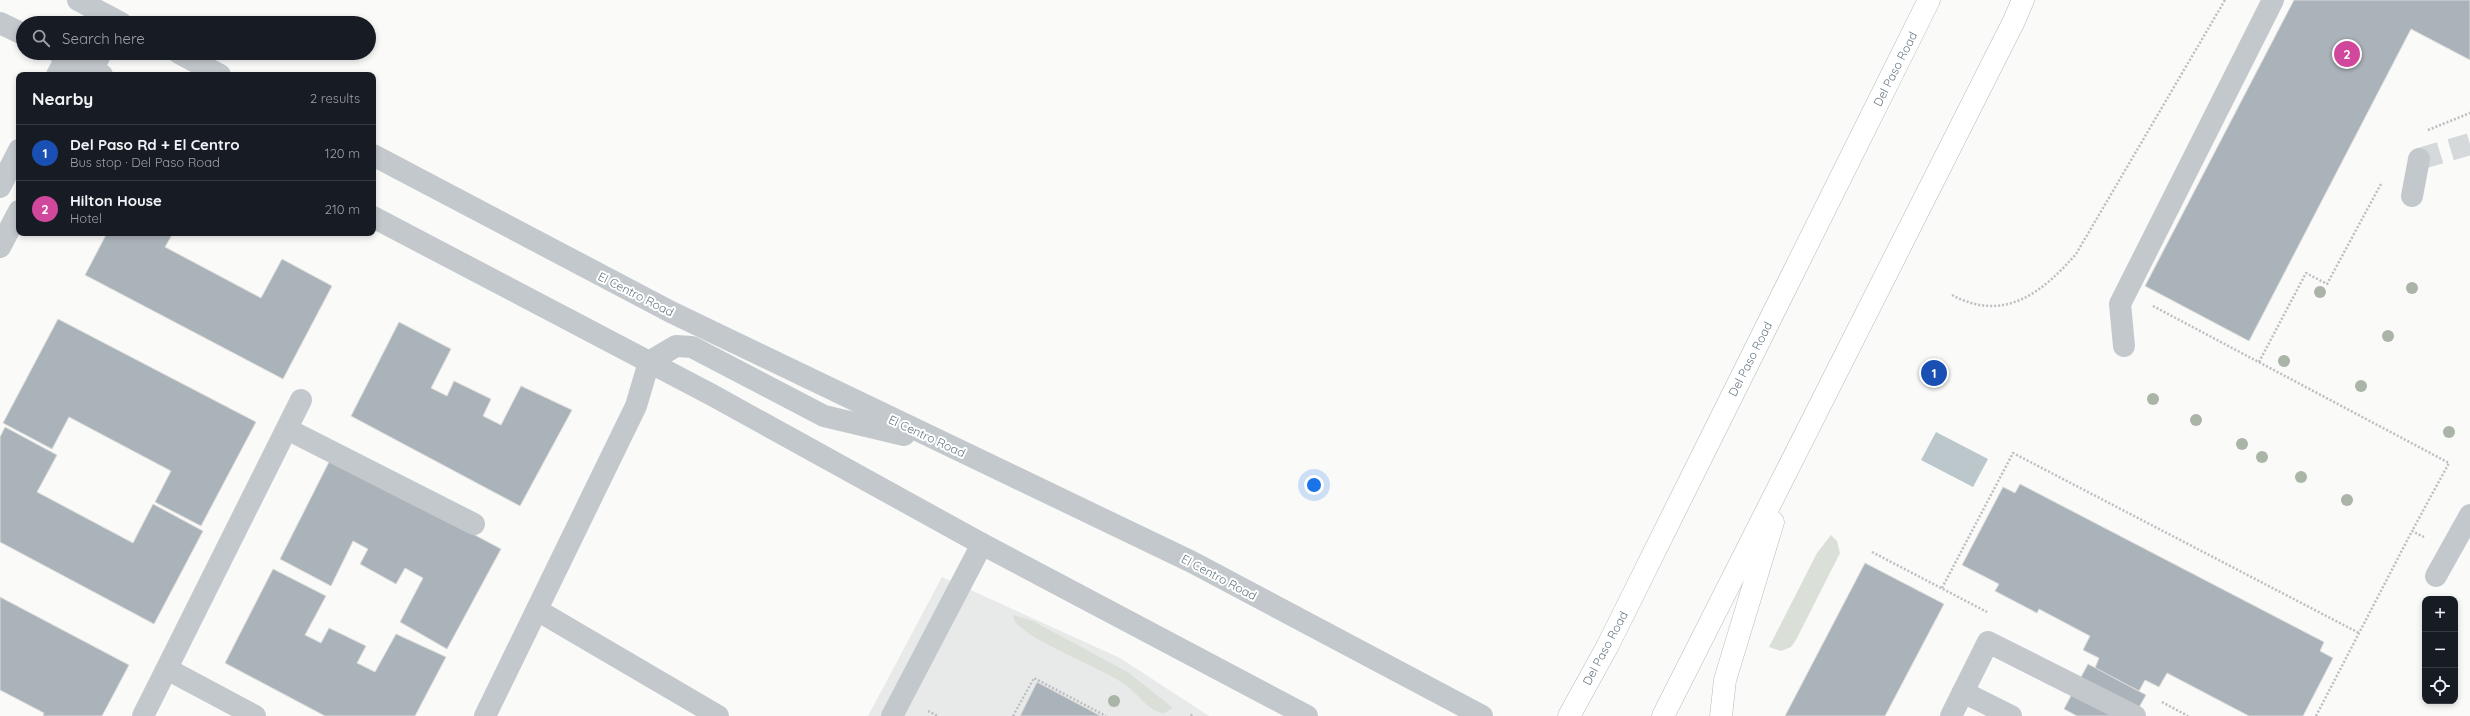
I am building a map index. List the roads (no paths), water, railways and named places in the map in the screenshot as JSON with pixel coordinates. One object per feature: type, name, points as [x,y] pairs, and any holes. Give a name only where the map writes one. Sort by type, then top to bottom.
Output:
[{"type":"main road","name":"Del Paso Road","points":[[1569,716],[1607,647],[1929,0]]},
{"type":"main road","points":[[1663,716],[1790,468],[2000,49],[2022,0]]},
{"type":"main road","points":[[1721,716],[1725,680],[1790,468]]},
{"type":"street","points":[[2124,346],[2120,304],[2272,0]]},
{"type":"street","points":[[84,10],[101,16]]},
{"type":"street","points":[[0,23],[16,31]]},
{"type":"street","points":[[63,60],[96,68]]},
{"type":"street","points":[[192,60],[214,72]]},
{"type":"street","points":[[0,187],[16,156]]},
{"type":"street","name":"El Centro Road","points":[[376,157],[670,312],[944,445],[1024,480],[1192,562],[1482,716]]},
{"type":"street","points":[[2412,196],[2419,159]]},
{"type":"street","points":[[0,247],[16,217]]},
{"type":"street","points":[[376,219],[649,362],[982,544],[1307,716]]},
{"type":"street","points":[[485,716],[636,406],[649,362],[676,346],[692,347],[824,416],[944,445]]},
{"type":"street","points":[[143,716],[301,400]]},
{"type":"street","points":[[287,429],[474,524]]},
{"type":"street","points":[[2436,576],[2470,515]]},
{"type":"street","points":[[892,716],[982,544]]},
{"type":"street","points":[[537,610],[718,716]]},
{"type":"street","points":[[1951,716],[1988,642],[2135,716]]},
{"type":"street","points":[[167,669],[256,716]]},
{"type":"street","points":[[1963,692],[2011,716]]},
{"type":"tunnel","points":[[2419,159],[2470,144]]},
{"type":"place","name":"Hilton House","points":[[2347,54]]},
{"type":"place","name":"Del Paso Rd + El Centro","points":[[1934,373]]}]
